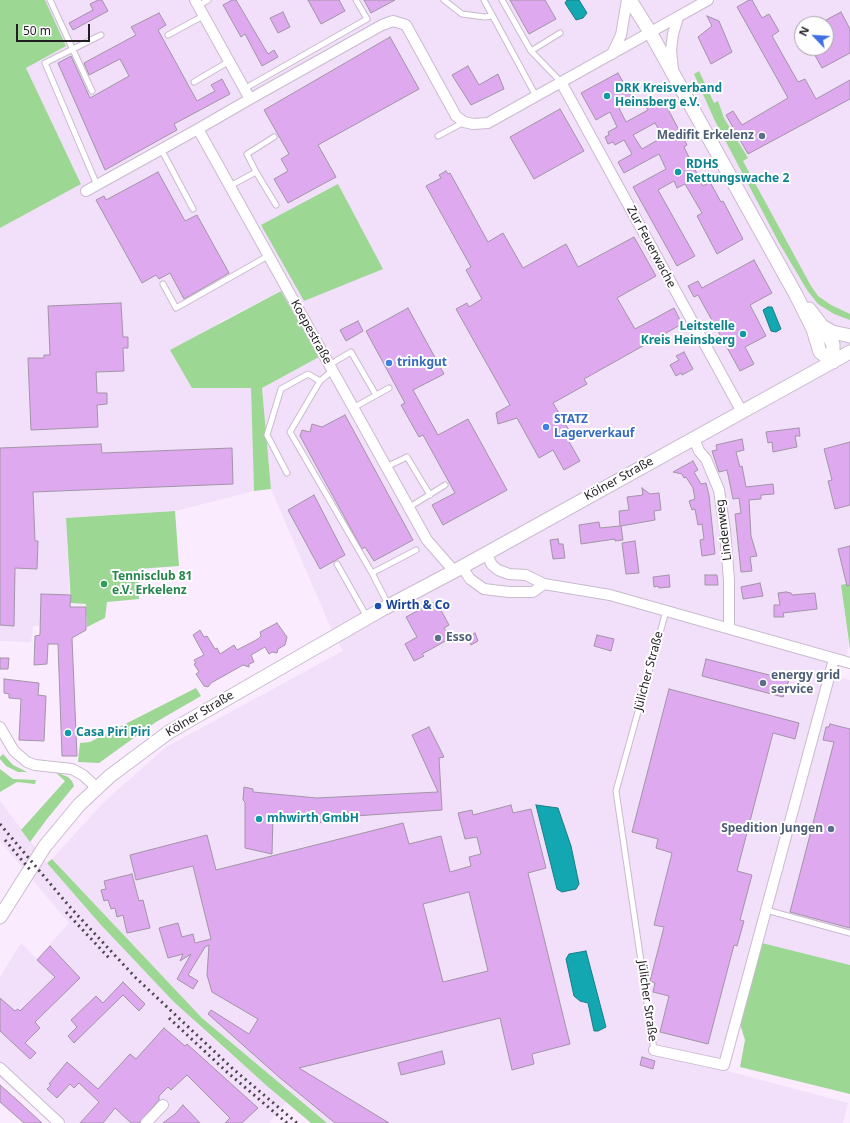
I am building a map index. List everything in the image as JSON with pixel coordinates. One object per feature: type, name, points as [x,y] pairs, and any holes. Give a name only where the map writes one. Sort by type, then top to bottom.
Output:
[{"type":"main road","points":[[630,0],[650,32],[796,295],[813,329],[820,352],[833,362]]},
{"type":"main road","points":[[796,295],[822,326],[833,344],[833,362]]},
{"type":"main road","points":[[822,326],[832,332],[850,336]]},
{"type":"main road","name":"Kölner Straße","points":[[0,917],[24,877],[56,832],[97,788],[123,766],[169,732],[368,617],[458,569],[850,352]]},
{"type":"street","points":[[612,54],[621,35],[627,0]]},
{"type":"street","points":[[86,191],[382,25],[393,21],[406,25],[456,116],[464,122],[473,124],[488,123],[708,0]]},
{"type":"street","points":[[196,3],[250,99]]},
{"type":"street","points":[[673,74],[671,50],[673,34],[678,17]]},
{"type":"street","name":"Zur Feuerwache","points":[[560,82],[742,412]]},
{"type":"street","name":"Koepestraße","points":[[198,129],[408,508],[427,540],[458,569]]},
{"type":"street","name":"Lindenweg","points":[[694,439],[699,450],[706,459],[719,490],[725,530],[729,580],[729,628]]},
{"type":"street","points":[[486,553],[492,564],[498,570],[509,574],[526,574],[544,584],[610,595],[850,663]]},
{"type":"street","points":[[458,569],[484,589],[509,592],[533,592],[544,584]]},
{"type":"street","name":"Jülicher Straße","points":[[654,1050],[724,1065],[834,659]]},
{"type":"street","points":[[0,727],[14,751],[27,762],[35,765],[72,769],[83,775],[97,788]]},
{"type":"street","points":[[0,1068],[60,1123]]},
{"type":"street","points":[[146,1123],[163,1105]]},
{"type":"lane","points":[[50,0],[92,91]]},
{"type":"lane","points":[[196,3],[208,0]]},
{"type":"lane","points":[[244,89],[367,19],[356,0]]},
{"type":"lane","points":[[444,0],[462,14],[485,17],[492,16]]},
{"type":"lane","points":[[484,0],[536,96]]},
{"type":"lane","points":[[502,0],[531,51],[560,82]]},
{"type":"lane","points":[[168,35],[203,16]]},
{"type":"lane","points":[[531,51],[560,33]]},
{"type":"lane","points":[[97,185],[44,63],[101,35]]},
{"type":"lane","points":[[194,82],[228,62]]},
{"type":"lane","points":[[438,136],[464,122]]},
{"type":"lane","points":[[274,137],[247,154],[276,205]]},
{"type":"lane","points":[[161,149],[194,209]]},
{"type":"lane","points":[[230,186],[256,172]]},
{"type":"lane","points":[[163,284],[176,308],[268,256]]},
{"type":"lane","points":[[376,396],[351,352],[331,368],[320,381],[290,432],[372,573],[388,606]]},
{"type":"lane","points":[[288,473],[267,435],[281,389],[308,374],[320,381]]},
{"type":"lane","points":[[353,408],[390,388]]},
{"type":"lane","points":[[386,467],[407,457],[430,494]]},
{"type":"lane","points":[[408,508],[445,485]]},
{"type":"lane","points":[[372,573],[416,550]]},
{"type":"lane","points":[[337,564],[368,617]]},
{"type":"lane","name":"Jülicher Straße","points":[[654,1050],[616,790],[666,611]]},
{"type":"lane","points":[[766,910],[850,933]]},
{"type":"shaded area","points":[[45,0],[850,0],[850,583],[841,585],[849,648],[839,677],[850,680],[850,965],[762,943],[720,1069],[848,1103],[843,1123],[327,1123],[202,1018],[52,859],[104,802],[166,747],[343,651],[330,626],[271,489],[262,388],[328,352],[292,285],[218,323],[192,388],[251,388],[254,491],[175,511],[66,518],[71,626],[33,626],[31,642],[0,641],[0,228],[81,183],[26,68],[66,46]]},
{"type":"shaded area","points":[[0,801],[47,863],[101,925],[137,963],[208,1034],[286,1102],[270,1122],[271,1123],[52,1123],[0,1078],[0,977],[21,943],[37,959],[69,923],[0,841]]},
{"type":"green space","points":[[0,0],[45,0],[66,46],[26,68],[81,184],[0,228]]},
{"type":"green space","points":[[699,71],[714,103],[718,101],[724,118],[748,158],[743,161],[811,286],[818,296],[831,305],[850,314],[850,320],[834,314],[818,304],[807,290],[778,241],[715,121],[694,74]]},
{"type":"green space","points":[[338,184],[383,269],[304,301],[261,225]]},
{"type":"green space","points":[[281,291],[319,357],[262,388],[271,489],[254,491],[251,388],[192,388],[170,350]]},
{"type":"green space","name":"Tennisclub 81 e.V. Erkelenz","points":[[175,511],[179,566],[138,569],[139,599],[107,602],[105,618],[87,627],[86,604],[71,603],[66,518]]},
{"type":"green space","points":[[850,583],[850,649],[841,585]]},
{"type":"green space","points":[[196,688],[201,696],[156,722],[99,763],[78,762],[80,743],[90,742]]},
{"type":"green space","points":[[3,754],[13,765],[27,772],[18,772],[6,766],[0,759]]},
{"type":"green space","points":[[0,769],[13,779],[36,780],[35,784],[17,782],[0,792]]},
{"type":"green space","points":[[55,772],[68,777],[74,786],[30,842],[21,830],[65,781]]},
{"type":"green space","points":[[52,859],[202,1018],[327,1123],[311,1123],[267,1086],[174,1002],[101,925],[47,863]]},
{"type":"green space","points":[[762,943],[850,965],[850,1094],[740,1067],[745,1040],[740,1024]]},
{"type":"water","points":[[567,0],[579,0],[587,13],[583,18],[576,20],[565,3]]},
{"type":"water","points":[[768,307],[772,307],[781,329],[776,332],[771,331],[763,310]]},
{"type":"water","points":[[536,805],[558,808],[571,846],[579,884],[576,889],[562,892],[557,889]]},
{"type":"water","points":[[586,951],[606,1027],[598,1031],[594,1031],[588,1003],[580,1001],[574,996],[566,959],[569,954]]},
{"type":"building","points":[[98,0],[102,0],[108,11],[73,30],[69,23],[93,10],[90,4]]},
{"type":"building","points":[[232,0],[236,0],[268,54],[274,50],[278,57],[262,66],[245,34],[241,37],[223,5]]},
{"type":"building","points":[[308,0],[339,0],[345,11],[321,24]]},
{"type":"building","points":[[364,0],[395,0],[371,13]]},
{"type":"building","points":[[510,0],[545,0],[556,19],[529,34]]},
{"type":"building","points":[[749,0],[752,0],[762,18],[769,14],[779,31],[772,36],[798,82],[805,79],[816,99],[850,80],[850,99],[748,154],[726,115],[733,111],[742,125],[788,98],[737,7]]},
{"type":"building","points":[[283,12],[290,27],[278,33],[270,18]]},
{"type":"building","points":[[841,12],[850,29],[850,53],[822,68],[815,56],[834,56],[834,16]]},
{"type":"building","points":[[159,13],[166,25],[158,30],[197,101],[215,91],[211,85],[222,79],[230,94],[174,124],[177,130],[105,170],[58,63],[71,56],[90,98],[129,76],[120,59],[89,75],[84,63],[136,35],[131,27]]},
{"type":"building","points":[[707,16],[719,21],[732,52],[711,64],[698,37],[712,26]]},
{"type":"building","points":[[390,37],[419,89],[318,145],[336,177],[288,203],[274,179],[288,171],[281,159],[289,154],[264,110]]},
{"type":"building","points":[[468,66],[479,85],[498,74],[504,89],[471,105],[452,75]]},
{"type":"building","points":[[618,73],[633,100],[619,108],[626,122],[648,110],[646,107],[662,98],[687,145],[684,147],[703,186],[710,182],[721,202],[723,201],[743,239],[717,254],[697,216],[702,213],[685,184],[677,188],[674,181],[658,190],[695,256],[677,266],[633,187],[666,169],[659,154],[624,173],[618,162],[632,154],[624,140],[615,145],[613,142],[608,144],[605,137],[609,135],[608,132],[617,127],[610,112],[596,120],[581,93]],"holes":[[[655,123],[663,137],[642,149],[633,135]]]},
{"type":"building","points":[[560,109],[584,151],[534,179],[510,137]]},
{"type":"building","points":[[446,171],[448,174],[450,173],[488,242],[503,233],[523,268],[566,244],[578,267],[634,237],[656,276],[617,298],[635,329],[674,308],[682,324],[584,379],[587,384],[553,403],[573,437],[568,440],[580,461],[564,470],[553,450],[539,458],[517,418],[498,424],[496,413],[510,405],[456,309],[467,303],[469,307],[482,299],[466,270],[471,267],[426,186],[441,178],[439,175]]},
{"type":"building","points":[[158,172],[185,221],[197,215],[229,273],[184,299],[170,273],[159,279],[156,275],[142,283],[96,200],[104,196],[106,200]]},
{"type":"building","points":[[754,260],[772,293],[750,305],[766,336],[745,347],[754,364],[740,371],[698,295],[694,297],[688,286],[698,281],[702,288]]},
{"type":"building","points":[[121,303],[123,337],[128,337],[128,348],[123,348],[124,371],[96,372],[97,393],[107,393],[107,404],[97,405],[98,427],[31,430],[28,358],[44,358],[44,355],[50,355],[48,306]]},
{"type":"building","points":[[408,308],[444,374],[413,390],[438,435],[468,419],[507,490],[443,525],[432,505],[455,493],[423,435],[419,437],[401,405],[405,403],[366,331]]},
{"type":"building","points":[[358,321],[363,331],[346,341],[340,330]]},
{"type":"building","points":[[684,352],[693,369],[682,375],[681,373],[676,376],[670,365],[679,360],[676,356]]},
{"type":"building","points":[[345,415],[413,540],[374,561],[365,547],[362,549],[300,436],[302,430],[310,432],[312,424],[322,427]]},
{"type":"building","points":[[799,428],[800,436],[795,436],[797,447],[773,452],[772,442],[768,443],[766,432]]},
{"type":"building","points":[[742,439],[744,450],[736,452],[740,467],[742,466],[746,487],[773,484],[774,494],[761,495],[761,499],[749,500],[751,536],[757,556],[750,557],[752,571],[741,572],[735,514],[741,513],[739,498],[733,499],[727,470],[719,472],[712,451],[717,450],[716,445]]},
{"type":"building","points":[[850,442],[850,505],[835,509],[828,481],[832,480],[824,449]]},
{"type":"building","points":[[101,444],[102,453],[232,448],[233,484],[33,492],[35,541],[38,541],[37,569],[15,568],[14,626],[0,625],[0,448]]},
{"type":"building","points":[[693,461],[698,470],[694,472],[701,484],[706,483],[709,495],[715,554],[702,556],[700,540],[704,539],[702,524],[698,525],[695,509],[692,510],[689,501],[695,499],[693,488],[686,477],[684,478],[682,474],[673,472]]},
{"type":"building","points":[[642,488],[650,494],[659,493],[661,510],[654,511],[655,520],[621,526],[623,540],[615,541],[615,539],[581,544],[579,525],[599,522],[600,528],[620,526],[619,511],[629,510],[627,497],[643,495]]},
{"type":"building","points":[[314,495],[345,555],[320,569],[288,510]]},
{"type":"building","points":[[558,539],[559,544],[563,544],[565,558],[553,559],[550,540]]},
{"type":"building","points":[[635,541],[639,573],[626,574],[622,543]]},
{"type":"building","points":[[850,546],[850,585],[847,586],[838,549]]},
{"type":"building","points":[[669,575],[670,587],[654,587],[653,577]]},
{"type":"building","points":[[705,575],[717,575],[718,585],[705,585]]},
{"type":"building","points":[[760,583],[763,596],[743,599],[741,587]]},
{"type":"building","points":[[778,593],[791,593],[792,595],[815,593],[817,609],[783,613],[784,617],[774,617],[774,605],[780,605]]},
{"type":"building","points":[[41,594],[71,595],[70,607],[86,607],[86,630],[72,638],[77,756],[62,756],[58,644],[48,644],[47,664],[34,665],[35,636],[40,635]]},
{"type":"building","points":[[436,601],[449,625],[444,628],[451,638],[422,654],[424,656],[414,661],[405,644],[417,637],[406,617]]},
{"type":"building","points":[[277,623],[287,637],[285,645],[278,649],[277,653],[272,652],[269,654],[265,647],[251,655],[254,662],[249,664],[249,667],[243,665],[211,683],[208,687],[204,686],[196,674],[199,672],[194,664],[196,663],[194,660],[204,655],[193,635],[200,630],[204,637],[207,636],[215,649],[217,648],[220,654],[234,645],[237,650],[258,639],[261,636],[260,632]]},
{"type":"building","points":[[475,633],[478,641],[471,645],[467,638]]},
{"type":"building","points":[[597,635],[614,639],[611,651],[594,646]]},
{"type":"building","points":[[0,658],[9,658],[8,669],[0,669]]},
{"type":"building","points":[[706,659],[789,680],[783,697],[702,676]]},
{"type":"building","points":[[4,679],[39,683],[38,695],[46,696],[44,741],[19,740],[21,699],[9,698],[9,694],[4,693]]},
{"type":"building","points":[[669,689],[799,723],[795,739],[773,733],[737,871],[752,875],[740,920],[744,921],[737,946],[734,945],[708,1044],[660,1032],[669,996],[653,992],[655,983],[650,981],[664,927],[654,925],[672,853],[656,848],[658,839],[632,832]]},
{"type":"building","name":"Spedition Jungen","points":[[830,724],[850,729],[850,928],[790,912],[834,742],[823,740],[826,727],[829,727]]},
{"type":"building","name":"mhwirth GmbH","points":[[429,727],[444,757],[439,758],[442,810],[326,818],[320,823],[314,820],[273,816],[272,854],[245,848],[245,802],[243,800],[244,787],[253,789],[253,792],[317,798],[438,792],[412,735]]},
{"type":"building","points":[[511,805],[513,813],[531,809],[546,868],[528,873],[570,1044],[532,1054],[534,1064],[512,1070],[500,1018],[299,1068],[389,1123],[335,1123],[279,1077],[208,1014],[211,1010],[249,1034],[258,1019],[212,992],[207,975],[209,945],[205,947],[188,975],[198,981],[193,989],[177,979],[191,954],[180,961],[183,954],[168,958],[159,928],[178,923],[182,937],[193,934],[195,943],[211,939],[193,866],[136,880],[130,855],[207,835],[216,870],[403,823],[409,844],[441,836],[450,872],[471,866],[469,857],[481,854],[477,837],[465,839],[458,813],[472,810],[473,815]],"holes":[[[469,892],[488,971],[443,982],[423,904]]]},
{"type":"building","points":[[132,874],[139,901],[143,900],[150,928],[127,933],[123,915],[117,917],[115,908],[111,909],[108,900],[104,901],[101,890],[106,889],[104,881]]},
{"type":"building","points":[[50,946],[80,978],[35,1022],[40,1028],[25,1043],[36,1053],[30,1059],[0,1031],[0,998],[15,1011],[18,1009],[20,1011],[55,977],[37,960]]},
{"type":"building","points":[[123,982],[145,1004],[139,1011],[123,995],[74,1043],[68,1036],[77,1027],[71,1020],[96,996],[103,1003]]},
{"type":"building","points":[[164,1028],[185,1046],[187,1044],[258,1108],[242,1123],[225,1123],[230,1118],[187,1075],[171,1090],[168,1087],[159,1096],[159,1100],[139,1123],[131,1123],[115,1108],[103,1123],[80,1123],[99,1102],[79,1083],[74,1088],[70,1084],[57,1098],[47,1089],[51,1085],[49,1084],[67,1062],[98,1089],[130,1054],[136,1059]]},
{"type":"building","points":[[442,1051],[445,1064],[401,1075],[398,1063]]},
{"type":"building","points":[[642,1057],[655,1061],[653,1069],[640,1065]]},
{"type":"building","points":[[0,1085],[42,1123],[24,1123],[0,1102]]},
{"type":"building","points":[[183,1105],[200,1123],[163,1123],[175,1114]]},
{"type":"railway","points":[[0,824],[69,906],[135,977],[232,1068],[297,1123]]},
{"type":"railway","points":[[5,840],[31,871]]},
{"type":"railway","points":[[66,912],[110,959]]},
{"type":"railway","points":[[169,1018],[227,1072],[287,1123]]},
{"type":"place","name":"DRK Kreisverband Heinsberg e.V.","points":[[607,96]]},
{"type":"place","name":"Medifit Erkelenz","points":[[762,136]]},
{"type":"place","name":"RDHS Rettungswache 2","points":[[678,172]]},
{"type":"place","name":"Leitstelle Kreis Heinsberg","points":[[743,334]]},
{"type":"place","name":"trinkgut","points":[[389,363]]},
{"type":"place","name":"STATZ Lagerverkauf","points":[[546,427]]},
{"type":"place","name":"Tennisclub 81 e.V. Erkelenz","points":[[104,584]]},
{"type":"place","name":"Wirth & Co","points":[[378,606]]},
{"type":"place","name":"Esso","points":[[438,638]]},
{"type":"place","name":"energy grid service","points":[[763,683]]},
{"type":"place","name":"Casa Piri Piri","points":[[68,733]]},
{"type":"place","name":"mhwirth GmbH","points":[[259,819]]},
{"type":"place","name":"Spedition Jungen","points":[[831,829]]}]
